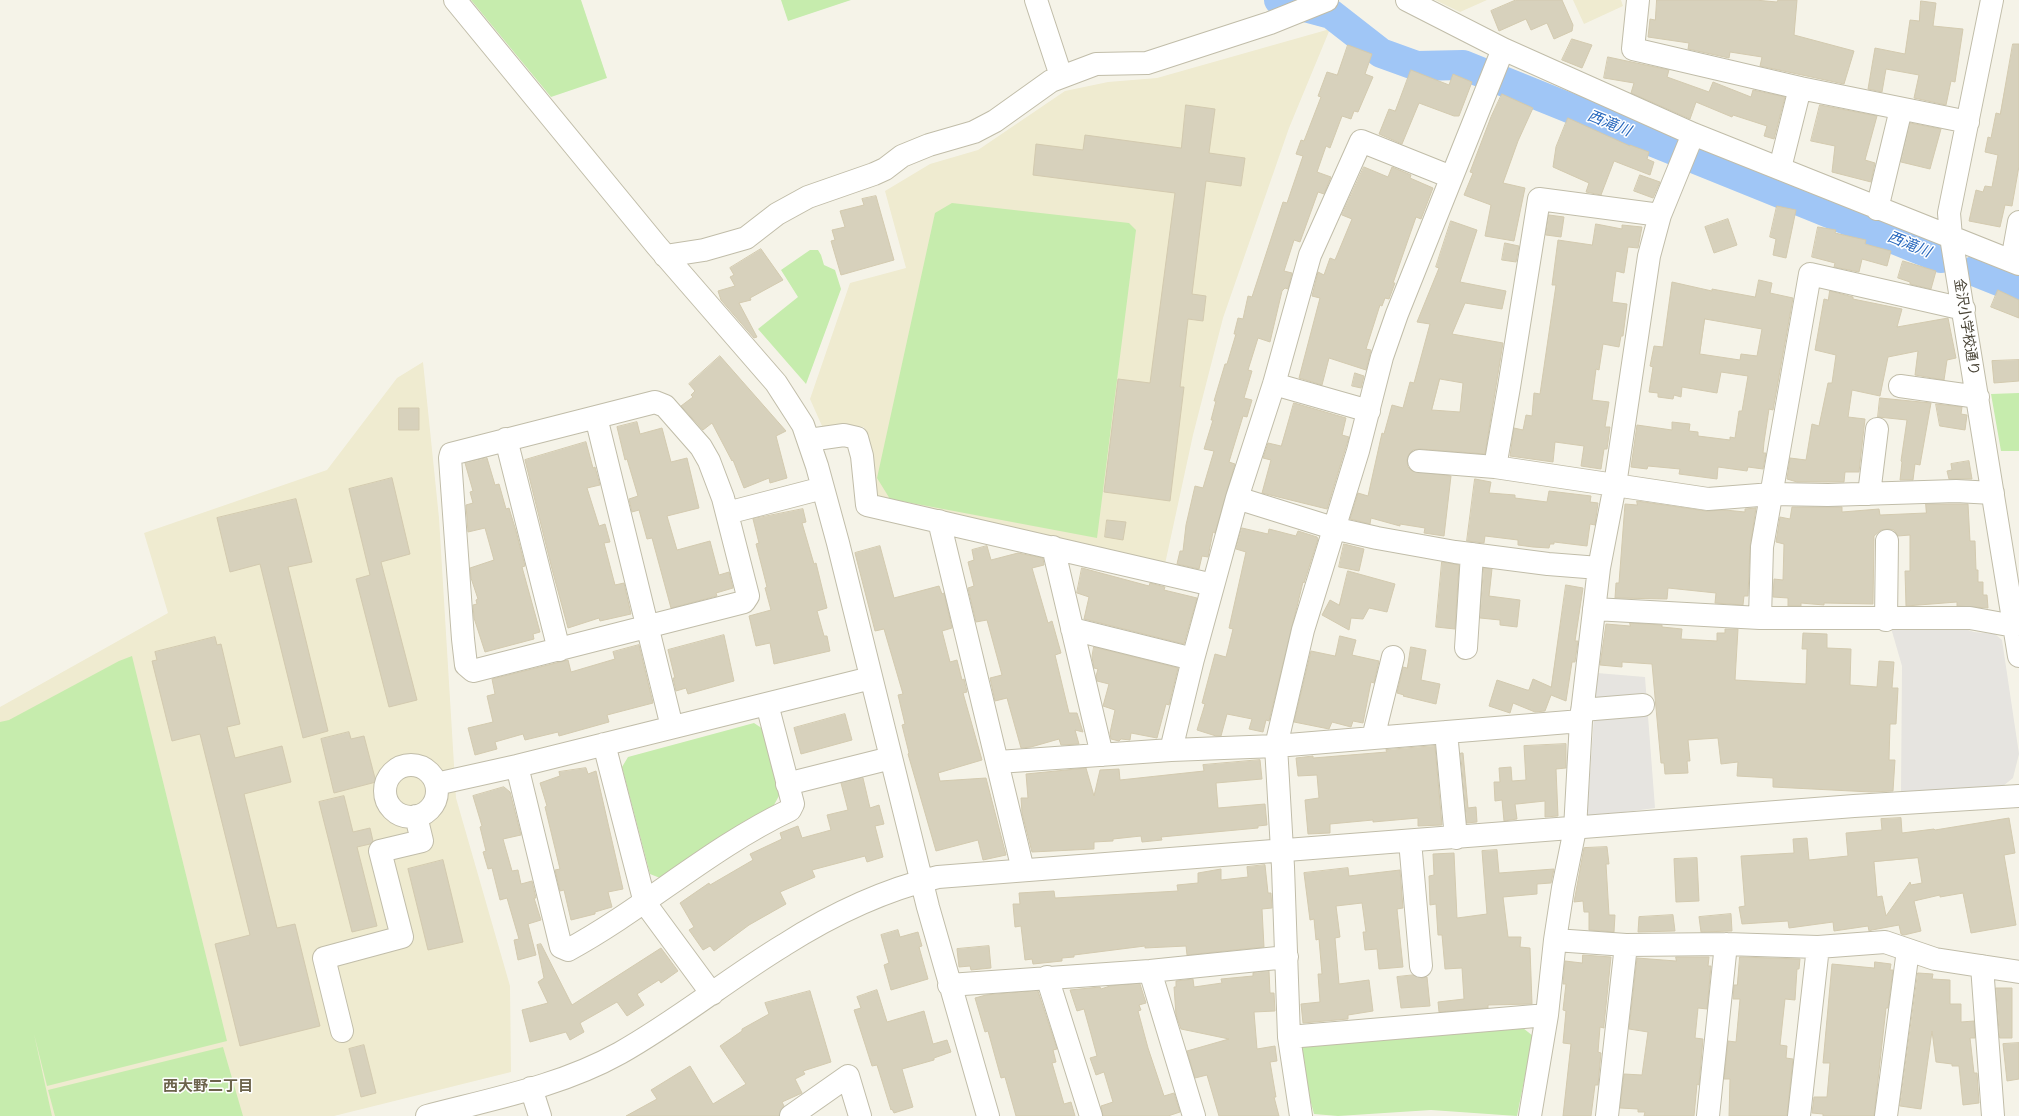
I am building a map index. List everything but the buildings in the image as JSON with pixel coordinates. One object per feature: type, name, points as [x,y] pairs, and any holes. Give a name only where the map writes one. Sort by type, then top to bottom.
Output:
[{"type":"street","points":[[455,0],[661,251],[776,383],[795,410],[809,440],[823,488],[921,881],[949,985],[988,1116]]},
{"type":"street","points":[[1036,0],[1061,76]]},
{"type":"street","points":[[1408,0],[1688,146],[1780,168],[1878,209],[1950,236],[2015,263],[2019,222]]},
{"type":"street","points":[[1638,0],[1633,49],[1800,88],[1968,122]]},
{"type":"street","name":"金沢小学校通り","points":[[1991,0],[1949,213],[1950,236],[1964,309],[2019,656]]},
{"type":"street","points":[[661,251],[704,250],[746,238],[777,214],[808,197],[874,174],[885,169],[902,156],[929,145],[974,132],[995,121],[1051,81],[1061,76],[1096,64],[1148,63],[1270,23],[1321,2]]},
{"type":"street","points":[[1301,1116],[1289,1037],[1282,851],[1276,746],[1303,630],[1369,410],[1382,357],[1503,49]]},
{"type":"street","points":[[1780,168],[1800,88]]},
{"type":"street","points":[[1878,209],[1901,109]]},
{"type":"street","points":[[1171,750],[1193,659],[1237,498],[1274,384],[1310,255],[1361,141],[1452,177]]},
{"type":"street","points":[[1530,1116],[1547,1016],[1555,940],[1563,888],[1575,829],[1582,716],[1599,568],[1615,485],[1649,256],[1660,215],[1688,146]]},
{"type":"street","points":[[1495,467],[1511,379],[1539,199],[1660,215]]},
{"type":"street","points":[[1760,618],[1762,547],[1810,274],[1964,309]]},
{"type":"street","points":[[1274,384],[1369,410]]},
{"type":"street","points":[[1900,386],[1978,398]]},
{"type":"street","points":[[655,402],[665,406],[697,442],[709,461],[727,513],[748,596],[744,602],[648,628],[473,671],[466,665],[450,458],[451,454],[596,417],[655,402]]},
{"type":"street","points":[[596,417],[672,727]]},
{"type":"street","points":[[1869,494],[1877,429]]},
{"type":"street","points":[[809,440],[844,435],[857,438],[862,456],[867,505],[939,520],[1213,585]]},
{"type":"street","points":[[506,439],[559,650]]},
{"type":"street","points":[[1419,461],[1495,467],[1708,499],[1772,494],[1828,496],[1956,491],[1993,493]]},
{"type":"street","points":[[727,513],[823,488]]},
{"type":"street","points":[[1237,498],[1333,528],[1377,538],[1472,554],[1548,564],[1599,568]]},
{"type":"street","points":[[939,520],[1023,870]]},
{"type":"street","points":[[1886,620],[1887,541]]},
{"type":"street","points":[[1053,547],[1102,756]]},
{"type":"street","points":[[1466,648],[1472,554]]},
{"type":"street","points":[[1594,609],[1760,618],[1886,620],[1970,618],[2014,626]]},
{"type":"street","points":[[1072,629],[1193,659]]},
{"type":"street","points":[[1373,738],[1393,657]]},
{"type":"street","points":[[446,782],[426,770],[410,765],[401,766],[388,778],[385,790],[388,803],[400,814],[416,816],[430,808],[435,796],[446,782],[517,766],[871,678]]},
{"type":"street","points":[[517,766],[562,947],[568,950],[599,933],[645,903],[712,853],[790,810],[793,804],[767,704]]},
{"type":"street","points":[[998,762],[1102,756],[1171,750],[1276,746],[1446,732],[1582,716],[1643,705]]},
{"type":"street","points":[[1446,732],[1456,838]]},
{"type":"street","points":[[604,744],[645,903],[712,994]]},
{"type":"street","points":[[788,784],[891,758]]},
{"type":"street","points":[[427,1116],[531,1088],[573,1074],[618,1054],[648,1037],[783,945],[813,928],[862,904],[921,881],[950,875],[1575,829],[1854,806],[2019,796]]},
{"type":"street","points":[[342,1031],[324,958],[402,937],[380,851],[422,841],[416,816]]},
{"type":"street","points":[[1410,841],[1421,966]]},
{"type":"street","points":[[1555,940],[1626,945],[1726,944],[1818,947],[1885,942],[1935,959],[2019,972]]},
{"type":"street","points":[[1708,1116],[1726,944]]},
{"type":"street","points":[[1607,1116],[1626,945]]},
{"type":"street","points":[[1799,1116],[1818,947]]},
{"type":"street","points":[[1886,1116],[1908,950]]},
{"type":"street","points":[[949,985],[1150,971],[1286,957]]},
{"type":"street","points":[[1982,966],[1992,1116]]},
{"type":"street","points":[[1150,971],[1194,1116]]},
{"type":"street","points":[[1047,977],[1091,1116]]},
{"type":"street","points":[[1289,1037],[1547,1016]]},
{"type":"street","points":[[791,1116],[848,1076],[860,1116]]},
{"type":"street","points":[[531,1088],[540,1116]]},
{"type":"shaded area","points":[[1435,0],[1487,0],[1460,12]]},
{"type":"shaded area","points":[[1573,0],[1621,0],[1623,6],[1584,24]]},
{"type":"shaded area","points":[[1330,29],[1289,128],[1223,318],[1193,435],[1165,564],[876,499],[864,427],[822,426],[810,399],[850,283],[906,268],[885,191],[930,164],[978,150],[1065,91],[1108,82],[1157,78]]},
{"type":"shaded area","points":[[423,362],[439,518],[456,798],[510,986],[511,1072],[334,1116],[0,1116],[0,707],[168,613],[144,533],[327,470],[397,378]]},
{"type":"shaded area","points":[[1953,625],[1974,632],[1995,634],[2002,640],[2019,754],[2013,778],[2003,786],[1901,794],[1902,666],[1891,628]]},
{"type":"shaded area","points":[[1597,673],[1645,677],[1655,808],[1587,817]]},
{"type":"green space","points":[[471,0],[581,0],[607,78],[551,97]]},
{"type":"green space","points":[[781,0],[851,0],[788,21]]},
{"type":"green space","points":[[952,203],[1129,223],[1136,230],[1097,538],[890,499],[877,478],[935,213]]},
{"type":"green space","points":[[810,250],[818,250],[824,265],[835,270],[841,289],[806,384],[758,329],[798,297],[781,270]]},
{"type":"green space","points":[[2019,393],[2019,451],[2001,451],[1991,394]]},
{"type":"green space","points":[[132,656],[227,1041],[47,1086],[34,1034],[52,1116],[0,1116],[0,722],[9,720],[119,661]]},
{"type":"green space","points":[[754,723],[766,731],[780,794],[774,805],[660,878],[650,874],[622,767],[628,757]]},
{"type":"green space","points":[[1523,1028],[1533,1036],[1517,1116],[1431,1110],[1338,1116],[1314,1114],[1302,1070],[1299,1049],[1307,1043]]},
{"type":"green space","points":[[223,1047],[243,1116],[55,1116],[48,1090]]},
{"type":"waterway","name":"西滝川","points":[[1279,0],[1331,14],[1381,53],[1417,66],[1463,65],[1941,258]]},
{"type":"waterway","name":"西滝川","points":[[1974,271],[2019,289]]},
{"type":"district","name":"西大野二丁目","points":[[208,1087]]}]
